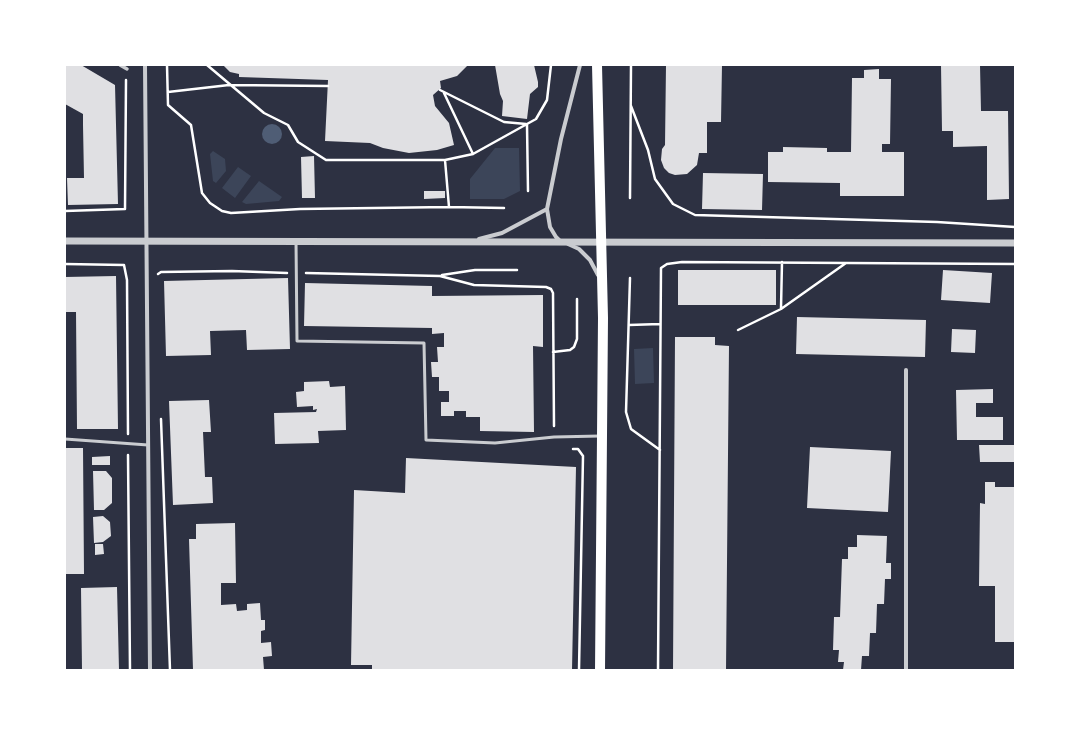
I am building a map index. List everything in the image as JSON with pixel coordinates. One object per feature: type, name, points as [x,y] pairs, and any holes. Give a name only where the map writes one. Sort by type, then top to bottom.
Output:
[{"type":"main road","points":[[597,65],[603,295],[600,670]]},
{"type":"street","points":[[120,65],[127,69]]},
{"type":"street","points":[[145,65],[150,670]]},
{"type":"street","points":[[580,65],[561,139],[547,209],[550,227],[556,237],[563,243],[579,249],[590,260],[597,271],[603,295]]},
{"type":"street","points":[[461,241],[482,239],[502,233],[547,209]]},
{"type":"street","points":[[65,241],[1015,243]]},
{"type":"street","points":[[906,370],[906,670]]},
{"type":"lane","points":[[296,241],[297,341],[424,343],[426,440],[495,443],[554,437],[603,435]]},
{"type":"lane","points":[[65,439],[148,445]]},
{"type":"path","points":[[167,65],[168,105],[191,125],[202,193],[210,204],[222,211],[231,213],[300,209],[449,207],[504,208]]},
{"type":"path","points":[[207,65],[264,113],[288,125],[298,142],[326,160],[445,160],[473,154],[536,119],[547,100],[551,65]]},
{"type":"path","points":[[630,198],[631,65]]},
{"type":"path","points":[[65,211],[126,209],[125,92],[127,69]]},
{"type":"path","points":[[168,92],[229,84],[328,86]]},
{"type":"path","points":[[440,90],[504,122],[527,124]]},
{"type":"path","points":[[444,92],[473,154]]},
{"type":"path","points":[[631,106],[648,150],[655,179],[673,204],[695,215],[937,222],[1015,227]]},
{"type":"path","points":[[527,124],[528,191]]},
{"type":"path","points":[[445,160],[449,207]]},
{"type":"path","points":[[658,670],[660,450],[659,274],[661,268],[667,264],[682,262],[1015,264]]},
{"type":"path","points":[[781,309],[782,262]]},
{"type":"path","points":[[738,330],[781,309],[847,262]]},
{"type":"path","points":[[65,264],[124,265],[127,280],[130,670]]},
{"type":"path","points":[[157,280],[157,276],[161,272],[440,276],[475,270],[517,270]]},
{"type":"path","points":[[440,276],[474,285],[546,287],[551,289],[553,294],[554,437]]},
{"type":"path","points":[[630,278],[626,412],[631,429],[660,450]]},
{"type":"path","points":[[553,352],[570,350],[574,347],[577,339],[576,299]]},
{"type":"path","points":[[629,325],[660,324]]},
{"type":"path","points":[[161,416],[170,670]]},
{"type":"path","points":[[571,449],[578,449],[583,456],[579,670]]},
{"type":"shaded area","points":[[268,124],[276,124],[282,130],[282,138],[276,144],[268,144],[262,138],[262,130]]},
{"type":"shaded area","points":[[495,148],[519,148],[520,191],[504,199],[470,199],[470,179]]},
{"type":"shaded area","points":[[213,151],[225,159],[226,171],[216,183],[213,181],[210,154]]},
{"type":"shaded area","points":[[238,167],[251,176],[235,198],[222,188]]},
{"type":"shaded area","points":[[259,181],[282,197],[279,201],[246,204],[242,202]]},
{"type":"shaded area","points":[[653,348],[654,383],[635,384],[634,349]]},
{"type":"building","points":[[65,65],[81,65],[115,85],[118,204],[68,205],[67,178],[84,178],[83,114],[65,104]]},
{"type":"building","points":[[223,65],[468,65],[457,76],[440,81],[441,88],[433,95],[435,106],[449,123],[454,145],[437,150],[409,153],[383,148],[370,143],[325,141],[328,80],[239,77],[239,74],[230,72]]},
{"type":"building","points":[[495,65],[534,65],[538,87],[530,94],[527,119],[502,116],[503,101],[500,94]]},
{"type":"building","points":[[666,65],[722,65],[721,122],[707,122],[707,153],[699,153],[697,165],[687,174],[675,175],[669,173],[664,168],[661,160],[662,149],[665,145]]},
{"type":"building","points":[[941,65],[980,65],[981,111],[1008,111],[1009,199],[987,200],[987,146],[953,147],[953,131],[942,131]]},
{"type":"building","points":[[879,69],[879,79],[891,79],[890,144],[882,144],[882,152],[904,152],[904,196],[840,196],[840,183],[768,182],[768,152],[783,152],[783,147],[827,148],[827,152],[851,152],[852,78],[864,78],[864,70]]},
{"type":"building","points":[[314,156],[315,198],[302,198],[301,157]]},
{"type":"building","points":[[703,173],[763,174],[762,210],[702,209]]},
{"type":"building","points":[[424,191],[445,191],[445,198],[424,199]]},
{"type":"building","points":[[678,270],[776,270],[776,305],[678,305]]},
{"type":"building","points":[[943,270],[992,273],[990,303],[941,300]]},
{"type":"building","points":[[116,276],[118,429],[77,429],[76,312],[65,312],[65,277]]},
{"type":"building","points":[[288,278],[290,349],[247,350],[246,330],[210,331],[211,355],[166,356],[164,281]]},
{"type":"building","points":[[305,283],[432,286],[432,296],[543,295],[543,347],[533,346],[534,432],[480,431],[480,417],[466,417],[466,411],[454,411],[454,416],[441,416],[441,402],[449,402],[449,391],[439,391],[439,377],[432,377],[431,362],[438,362],[437,347],[444,347],[444,333],[432,334],[432,328],[304,326]]},
{"type":"building","points":[[797,317],[926,320],[925,357],[796,354]]},
{"type":"building","points":[[952,329],[976,330],[975,353],[951,352]]},
{"type":"building","points":[[675,337],[715,337],[715,345],[729,346],[726,670],[673,670]]},
{"type":"building","points":[[329,381],[330,387],[345,386],[346,430],[318,431],[319,443],[275,444],[274,413],[316,412],[317,409],[313,410],[313,406],[297,407],[296,392],[304,391],[304,382]]},
{"type":"building","points":[[993,389],[993,403],[976,403],[976,417],[1003,417],[1003,440],[957,440],[956,390]]},
{"type":"building","points":[[209,400],[211,432],[203,432],[205,477],[212,477],[213,503],[173,505],[169,401]]},
{"type":"building","points":[[979,445],[1015,445],[1015,462],[980,462]]},
{"type":"building","points":[[810,447],[891,451],[888,512],[807,508]]},
{"type":"building","points":[[65,448],[83,448],[84,574],[65,574]]},
{"type":"building","points":[[110,456],[110,465],[92,465],[92,457]]},
{"type":"building","points":[[406,458],[576,467],[572,670],[372,670],[372,665],[351,665],[354,490],[405,493]]},
{"type":"building","points":[[93,471],[106,471],[112,478],[112,503],[104,510],[94,510]]},
{"type":"building","points":[[985,482],[995,482],[995,487],[1015,487],[1015,642],[995,642],[995,586],[979,586],[980,503],[985,504]]},
{"type":"building","points":[[103,516],[110,522],[111,536],[103,542],[94,543],[93,517]]},
{"type":"building","points":[[235,523],[236,583],[221,583],[221,605],[236,604],[237,611],[247,610],[247,604],[260,603],[261,620],[265,620],[265,630],[261,631],[261,643],[271,642],[272,656],[263,657],[264,670],[193,670],[189,539],[196,539],[196,524]]},
{"type":"building","points":[[857,535],[887,536],[886,563],[891,563],[891,579],[885,579],[884,604],[877,604],[876,633],[870,633],[869,656],[862,656],[861,670],[843,670],[844,662],[838,662],[839,650],[833,650],[834,617],[840,617],[842,559],[848,559],[848,547],[857,547]]},
{"type":"building","points":[[95,544],[103,544],[104,554],[95,555]]},
{"type":"building","points":[[117,587],[119,670],[82,670],[81,588]]}]
